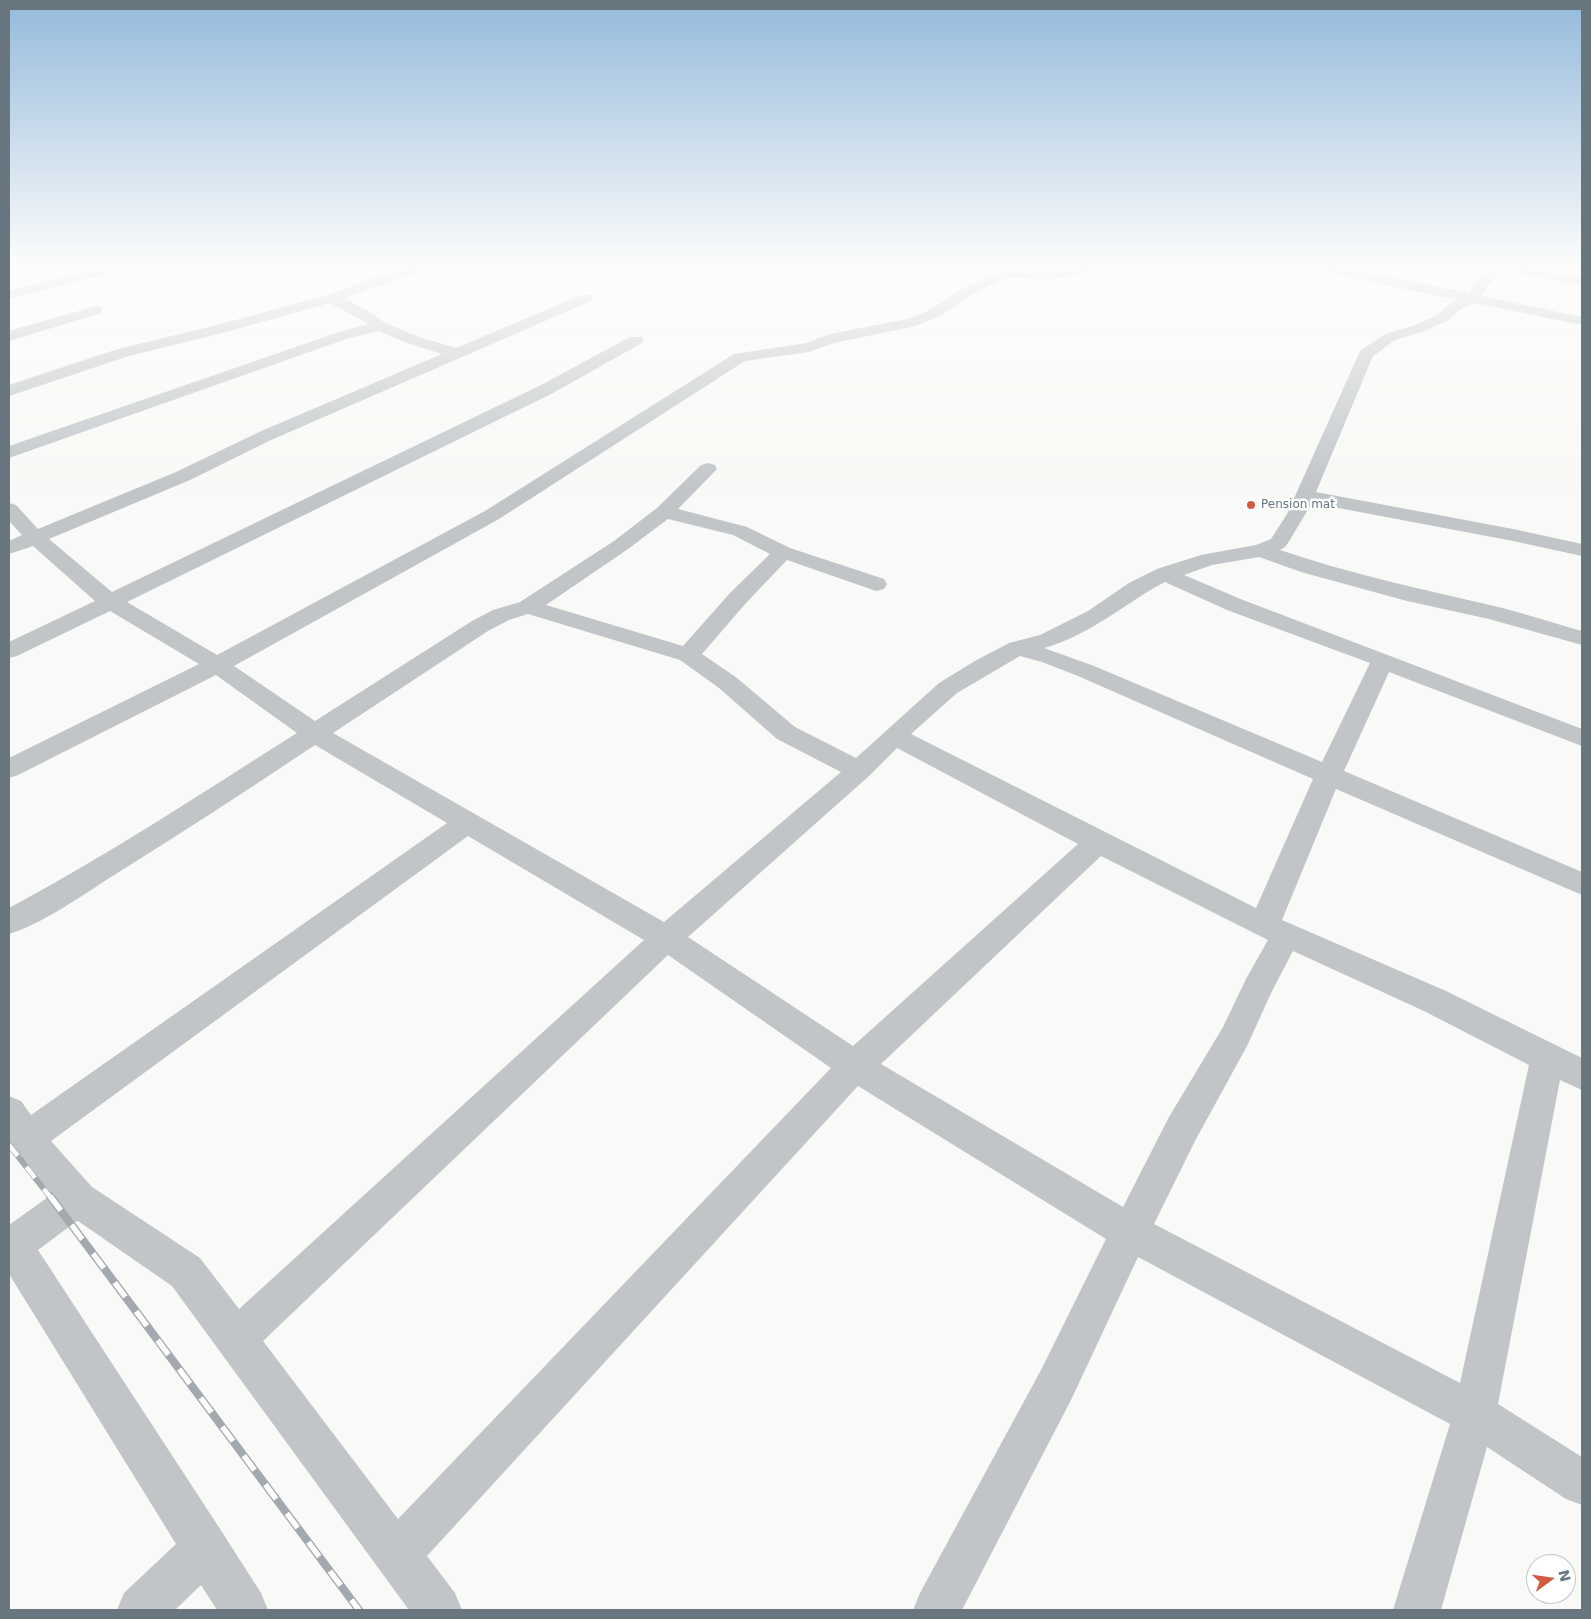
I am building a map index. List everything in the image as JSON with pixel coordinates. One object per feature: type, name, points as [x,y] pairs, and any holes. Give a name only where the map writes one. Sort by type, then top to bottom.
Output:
[{"type":"street","points":[[9,391],[124,352],[185,338]]},
{"type":"street","points":[[9,452],[337,338]]},
{"type":"street","points":[[407,338],[455,353]]},
{"type":"street","points":[[22,543],[183,476],[265,436],[492,338]]},
{"type":"street","points":[[9,769],[217,665],[492,515],[740,357],[757,352],[799,350],[837,338]]},
{"type":"street","points":[[236,1339],[666,938],[860,770],[894,736],[948,688],[1017,648],[1048,640],[1096,616],[1138,588],[1165,574],[1208,559],[1261,550],[1278,543],[1297,514],[1366,354],[1389,338]]},
{"type":"street","points":[[9,651],[547,390],[636,340]]},
{"type":"street","points":[[9,922],[57,896],[181,820],[480,626],[501,615],[528,607],[620,545],[664,512],[708,469]]},
{"type":"street","points":[[1305,496],[1491,529],[1582,550]]},
{"type":"street","points":[[9,510],[22,543],[109,601],[217,665],[314,733],[666,938],[855,1066],[1130,1232],[1475,1414],[1582,1483]]},
{"type":"street","points":[[664,512],[740,531],[783,552],[876,584]]},
{"type":"street","points":[[1261,550],[1309,567],[1415,596],[1493,612],[1582,638]]},
{"type":"street","points":[[688,655],[738,598],[783,552]]},
{"type":"street","points":[[1165,574],[1235,605],[1383,660],[1424,678],[1582,738]]},
{"type":"street","points":[[528,607],[688,655],[728,683],[786,733],[836,760],[860,770]]},
{"type":"street","points":[[1017,648],[1050,657],[1086,671],[1582,884]]},
{"type":"street","points":[[938,1610],[1056,1385],[1182,1129],[1235,1036],[1257,988],[1328,776],[1383,660]]},
{"type":"street","points":[[894,736],[1098,842],[1275,930],[1436,1001],[1582,1076]]},
{"type":"street","points":[[438,1610],[186,1272],[79,1200],[18,1125],[468,822]]},
{"type":"street","points":[[396,1555],[855,1066],[1098,842]]},
{"type":"street","points":[[1417,1610],[1475,1414],[1548,1058]]},
{"type":"street","points":[[79,1200],[61,1210],[11,1247],[206,1548],[244,1610]]},
{"type":"street","points":[[141,1610],[206,1548]]},
{"type":"railway","points":[[9,1145],[51,1198]]},
{"type":"railway","points":[[50,1196],[359,1610]]},
{"type":"place","name":"Pension mat","points":[[1251,505]]}]
